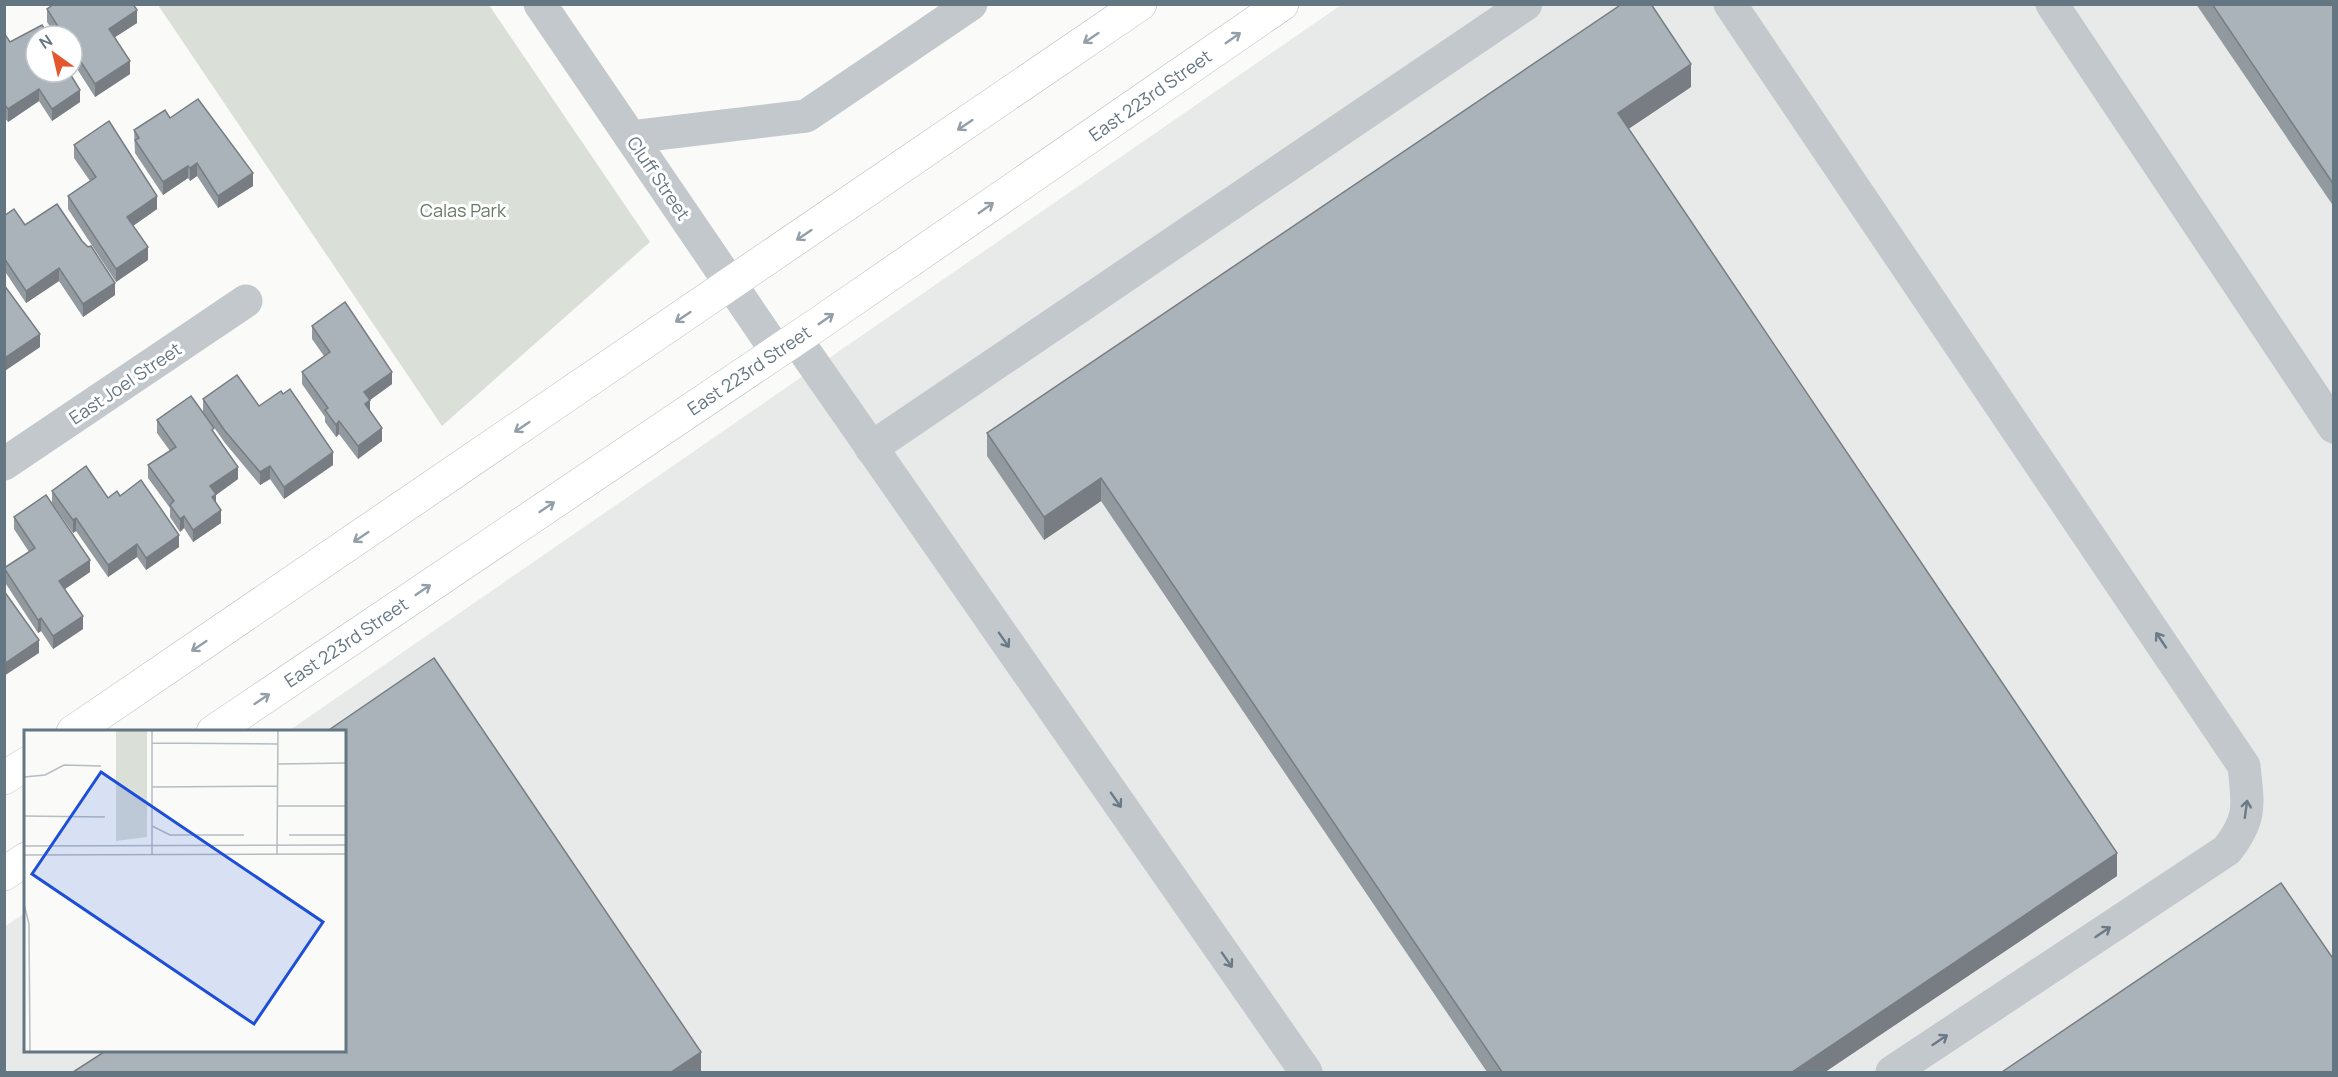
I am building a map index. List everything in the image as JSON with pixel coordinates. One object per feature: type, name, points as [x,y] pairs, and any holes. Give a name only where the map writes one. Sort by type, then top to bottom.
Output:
[{"type":"main road","points":[[76,730],[1140,4]]},
{"type":"main road","name":"East 223rd Street","points":[[216,730],[787,345],[1282,4]]},
{"type":"main road","points":[[4,778],[24,765]]},
{"type":"main road","points":[[4,874],[24,861]]},
{"type":"street","name":"Cluff Street","points":[[540,4],[731,284],[787,345],[871,448],[1306,1072]]},
{"type":"street","points":[[631,137],[806,116],[971,4]]},
{"type":"street","points":[[871,448],[1526,4]]},
{"type":"street","points":[[1730,4],[2244,766],[2248,808],[2240,833],[2227,850],[1892,1072]]},
{"type":"street","points":[[2052,4],[2334,426]]},
{"type":"street","name":"East Joel Street","points":[[4,464],[246,301]]},
{"type":"shaded area","points":[[1341,5],[2333,5],[2333,1072],[5,1072],[4,927],[24,914],[24,1053],[346,1053],[346,730],[290,730]]},
{"type":"green space","name":"Calas Park","points":[[158,5],[489,5],[650,242],[442,426]]},
{"type":"building","points":[[54,4],[133,4],[137,10],[109,29],[130,61],[95,84],[84,67],[84,24],[56,24],[47,9]]},
{"type":"building","points":[[1622,4],[1651,4],[1691,64],[1618,113],[2117,853],[1792,1072],[1502,1072],[1101,478],[1044,517],[987,433]]},
{"type":"building","points":[[2212,4],[2334,4],[2334,185]]},
{"type":"building","points":[[4,33],[10,42],[24,35],[24,84],[76,84],[80,90],[52,109],[39,89],[8,109],[4,104]]},
{"type":"building","points":[[198,99],[253,173],[218,196],[197,163],[163,182],[135,140],[139,138],[134,130],[165,110],[170,118]]},
{"type":"building","points":[[109,121],[157,196],[127,217],[148,247],[116,269],[68,196],[96,177],[74,145]]},
{"type":"building","points":[[57,204],[82,241],[88,247],[91,246],[115,283],[83,304],[59,268],[26,291],[4,258],[4,216],[14,209],[25,225]]},
{"type":"building","points":[[4,285],[40,334],[6,357],[4,355]]},
{"type":"building","points":[[345,302],[392,372],[364,392],[370,400],[365,404],[382,428],[358,446],[339,421],[336,425],[325,410],[328,408],[302,372],[330,352],[312,326]]},
{"type":"building","points":[[237,375],[259,406],[281,391],[283,394],[290,389],[333,452],[284,487],[270,466],[260,472],[225,431],[203,399]]},
{"type":"building","points":[[191,396],[238,467],[210,486],[216,494],[212,497],[221,510],[193,530],[184,516],[180,519],[170,505],[174,501],[148,465],[176,447],[157,420]]},
{"type":"building","points":[[86,466],[108,498],[117,491],[120,496],[141,480],[179,535],[146,558],[137,544],[108,565],[76,518],[73,520],[52,491]]},
{"type":"building","points":[[46,495],[90,560],[59,581],[83,616],[53,636],[41,618],[38,620],[4,568],[35,548],[14,517]]},
{"type":"building","points":[[4,591],[39,640],[4,664]]},
{"type":"building","points":[[434,658],[701,1052],[671,1072],[73,1072],[102,1053],[346,1053],[346,730],[329,730]]},
{"type":"building","points":[[2281,883],[2334,960],[2334,1072],[2002,1072]]}]
